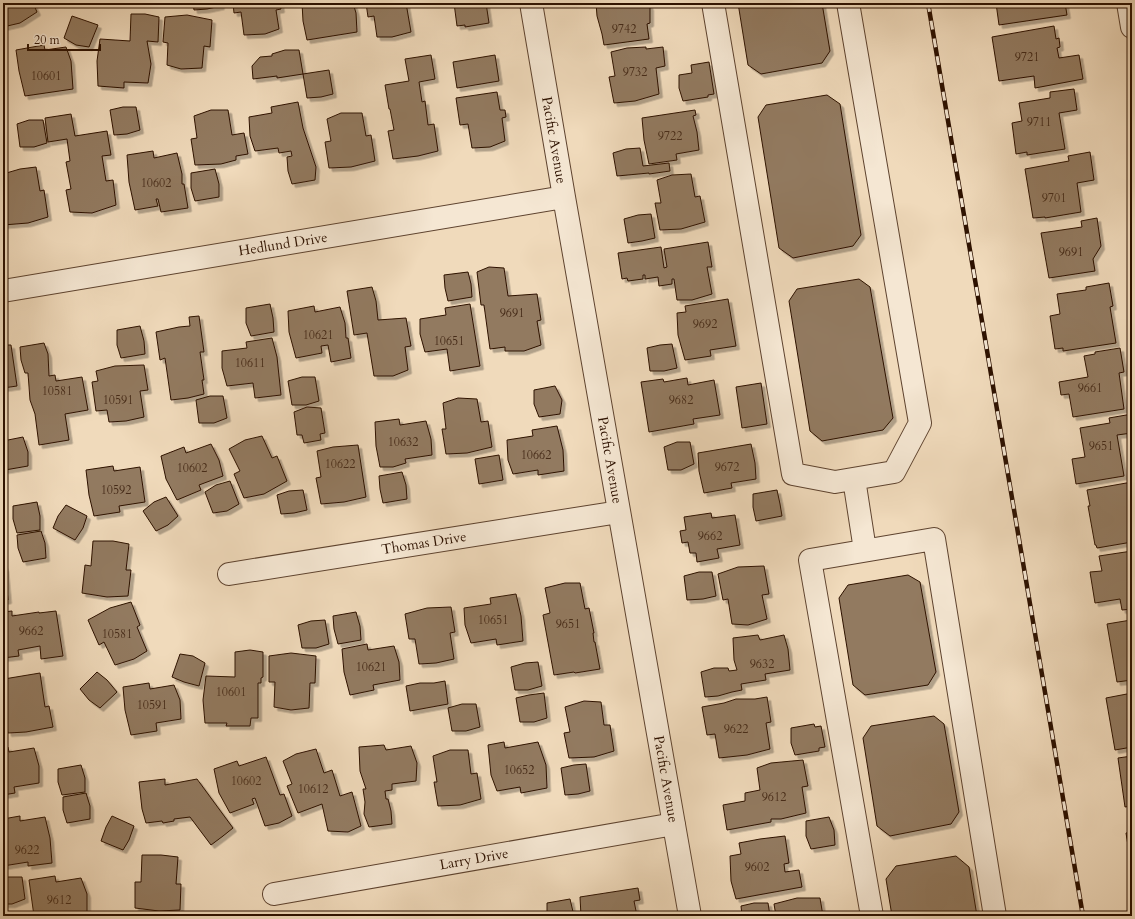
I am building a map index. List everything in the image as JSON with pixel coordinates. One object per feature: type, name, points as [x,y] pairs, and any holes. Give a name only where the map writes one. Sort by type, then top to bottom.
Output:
[{"type":"street","name":"Pacific Avenue","points":[[531,3],[690,916]]},
{"type":"street","points":[[713,3],[793,474],[835,482],[894,472],[920,423],[848,3]]},
{"type":"street","points":[[1128,3],[1132,27]]},
{"type":"street","name":"Hedlund Drive","points":[[3,291],[564,197]]},
{"type":"street","points":[[854,479],[865,550]]},
{"type":"street","name":"Thomas Drive","points":[[229,574],[619,512]]},
{"type":"street","points":[[872,916],[810,560],[934,539],[995,916]]},
{"type":"street","name":"Larry Drive","points":[[274,894],[674,824]]},
{"type":"building","points":[[3,3],[33,3],[37,12],[20,23],[3,27]]},
{"type":"building","points":[[193,3],[220,3],[221,6],[194,10]]},
{"type":"building","points":[[233,3],[280,3],[281,9],[276,10],[279,29],[265,34],[244,35],[241,12],[234,13]]},
{"type":"building","points":[[302,3],[353,3],[356,13],[357,32],[307,40],[303,21]]},
{"type":"building","points":[[366,3],[406,3],[411,32],[392,37],[377,37],[374,16],[368,17]]},
{"type":"building","points":[[454,3],[486,3],[489,23],[465,27],[465,25],[457,26]]},
{"type":"building","points":[[596,3],[648,3],[650,7],[650,23],[647,24],[649,39],[604,45],[597,16]]},
{"type":"building","points":[[738,3],[822,3],[830,51],[822,63],[761,74],[748,65]]},
{"type":"building","points":[[996,3],[1065,3],[1067,15],[999,25]]},
{"type":"building","points":[[131,14],[145,14],[159,17],[158,42],[147,41],[151,64],[148,83],[124,82],[124,88],[98,86],[97,61],[100,39],[130,41]]},
{"type":"building","points":[[187,15],[212,20],[210,47],[204,46],[202,68],[181,69],[167,65],[168,43],[163,42],[165,17]]},
{"type":"building","points":[[72,16],[98,25],[89,47],[76,45],[64,38]]},
{"type":"building","points":[[1054,26],[1056,39],[1059,38],[1060,47],[1057,48],[1059,58],[1079,55],[1083,79],[1035,88],[1034,76],[999,81],[992,37]]},
{"type":"building","points":[[44,45],[45,50],[66,47],[71,61],[73,89],[25,96],[16,50]]},
{"type":"building","points":[[646,47],[646,49],[663,47],[665,66],[656,68],[659,94],[635,101],[614,103],[609,77],[615,76],[611,52],[627,48]]},
{"type":"building","points":[[285,50],[299,50],[303,74],[277,78],[277,76],[253,79],[252,66],[260,57],[272,56],[272,54]]},
{"type":"building","points":[[431,55],[435,79],[419,82],[422,102],[425,101],[428,125],[434,124],[438,151],[418,156],[393,159],[388,131],[394,130],[385,85],[409,81],[405,59]]},
{"type":"building","points":[[495,55],[499,81],[457,88],[453,62]]},
{"type":"building","points":[[709,62],[714,94],[708,95],[708,97],[683,101],[679,88],[679,75],[692,73],[691,65]]},
{"type":"building","points":[[329,70],[333,94],[307,98],[303,74]]},
{"type":"building","points":[[1074,89],[1077,110],[1059,113],[1065,149],[1027,155],[1027,152],[1016,154],[1012,123],[1022,121],[1019,103],[1050,98],[1050,92]]},
{"type":"building","points":[[497,92],[500,110],[505,110],[506,117],[502,118],[505,141],[490,147],[472,148],[468,124],[460,125],[456,98]]},
{"type":"building","points":[[827,95],[840,104],[861,235],[853,246],[793,258],[779,248],[758,117],[766,105]]},
{"type":"building","points":[[298,102],[303,128],[316,167],[315,180],[292,184],[288,171],[287,157],[292,156],[291,151],[279,153],[278,148],[255,151],[250,136],[249,117],[272,113],[271,107]]},
{"type":"building","points":[[123,107],[136,107],[140,130],[127,134],[114,135],[110,110]]},
{"type":"building","points":[[211,110],[228,110],[232,135],[244,133],[248,154],[236,156],[236,160],[221,164],[195,165],[191,139],[197,138],[194,116]]},
{"type":"building","points":[[695,110],[696,115],[693,116],[699,150],[676,154],[677,160],[649,164],[644,140],[642,118]]},
{"type":"building","points":[[341,113],[362,113],[366,136],[371,135],[375,161],[351,167],[329,168],[325,142],[331,141],[327,119]]},
{"type":"building","points":[[71,114],[75,136],[107,131],[111,155],[102,156],[106,181],[113,180],[116,205],[92,213],[70,212],[66,190],[71,189],[66,162],[70,161],[67,139],[48,142],[45,118]]},
{"type":"building","points":[[29,120],[43,120],[47,143],[34,147],[20,147],[17,124]]},
{"type":"building","points":[[640,148],[643,166],[669,163],[670,171],[617,176],[613,153],[626,149]]},
{"type":"building","points":[[153,151],[154,158],[177,153],[188,208],[161,212],[158,199],[156,199],[158,206],[135,210],[129,182],[127,155]]},
{"type":"building","points":[[1090,152],[1094,180],[1077,183],[1081,212],[1045,218],[1033,218],[1025,169],[1069,161],[1068,156]]},
{"type":"building","points":[[36,167],[40,191],[44,190],[48,217],[28,223],[3,225],[3,198],[5,197],[3,174],[20,169]]},
{"type":"building","points":[[215,169],[219,184],[219,197],[195,201],[191,188],[191,173]]},
{"type":"building","points":[[691,174],[695,197],[700,196],[705,222],[681,229],[660,230],[655,203],[661,203],[657,180],[672,175]]},
{"type":"building","points":[[651,214],[655,238],[628,243],[624,219],[638,215]]},
{"type":"building","points":[[1097,218],[1101,246],[1093,259],[1095,271],[1049,278],[1041,233],[1082,227],[1081,221]]},
{"type":"building","points":[[708,242],[712,267],[707,267],[712,294],[692,300],[677,300],[674,279],[672,279],[672,284],[659,286],[658,277],[645,279],[645,275],[643,275],[643,279],[628,281],[627,278],[622,279],[618,253],[661,247],[664,268],[667,267],[664,249]]},
{"type":"building","points":[[489,267],[504,268],[508,296],[537,294],[541,320],[537,321],[541,345],[524,351],[505,351],[505,347],[490,349],[484,305],[481,305],[477,272]]},
{"type":"building","points":[[468,272],[472,297],[448,301],[444,275]]},
{"type":"building","points":[[859,279],[870,287],[893,418],[883,430],[822,441],[810,431],[789,301],[797,289]]},
{"type":"building","points":[[1109,283],[1113,306],[1110,307],[1116,343],[1063,351],[1063,348],[1055,349],[1050,316],[1060,314],[1057,294],[1086,290],[1086,287]]},
{"type":"building","points":[[372,287],[376,301],[378,320],[406,318],[411,346],[405,347],[408,370],[393,376],[374,376],[367,333],[354,335],[347,291]]},
{"type":"building","points":[[728,299],[736,346],[710,350],[711,356],[685,360],[678,335],[677,313],[686,312],[685,306]]},
{"type":"building","points":[[270,304],[274,332],[251,336],[246,323],[246,308]]},
{"type":"building","points":[[470,304],[480,366],[450,371],[447,349],[425,352],[420,334],[420,319],[446,315],[445,308]]},
{"type":"building","points":[[314,306],[315,312],[340,307],[345,323],[346,338],[348,338],[351,358],[331,362],[328,345],[321,346],[322,353],[296,358],[289,332],[288,311]]},
{"type":"building","points":[[199,316],[204,352],[200,352],[204,380],[202,380],[204,394],[171,400],[165,358],[160,360],[156,332],[190,326],[189,317]]},
{"type":"building","points":[[140,326],[144,341],[145,354],[121,358],[117,345],[117,330]]},
{"type":"building","points":[[272,338],[277,357],[281,395],[255,398],[253,383],[227,386],[222,368],[222,351],[247,348],[246,342]]},
{"type":"building","points":[[44,343],[48,354],[49,376],[55,375],[56,381],[82,377],[88,410],[65,414],[69,440],[39,445],[35,414],[30,400],[28,373],[25,373],[21,360],[20,347]]},
{"type":"building","points":[[672,344],[677,368],[664,371],[650,371],[647,348]]},
{"type":"building","points":[[3,345],[11,345],[17,386],[3,388]]},
{"type":"building","points":[[1120,348],[1124,372],[1119,373],[1124,409],[1073,417],[1069,394],[1061,395],[1059,382],[1088,377],[1084,356],[1095,354],[1095,352]]},
{"type":"building","points":[[144,365],[148,390],[140,391],[144,417],[126,421],[109,422],[107,410],[96,411],[92,382],[98,381],[96,371],[115,366]]},
{"type":"building","points":[[302,377],[315,377],[319,401],[306,405],[292,405],[288,381]]},
{"type":"building","points":[[687,378],[688,385],[714,380],[720,415],[693,419],[694,424],[649,432],[641,382],[663,379],[664,382]]},
{"type":"building","points":[[761,383],[767,424],[742,428],[736,387]]},
{"type":"building","points":[[555,386],[562,400],[560,414],[539,417],[534,404],[534,390]]},
{"type":"building","points":[[210,396],[223,396],[227,418],[214,423],[199,423],[196,400]]},
{"type":"building","points":[[458,398],[477,399],[481,422],[488,421],[492,447],[467,453],[446,454],[442,429],[446,429],[443,403]]},
{"type":"building","points":[[307,407],[321,408],[325,433],[320,434],[321,440],[304,443],[302,435],[297,435],[294,412]]},
{"type":"building","points":[[1132,414],[1132,433],[1117,435],[1124,476],[1076,484],[1072,459],[1085,457],[1080,428],[1110,423],[1109,418]]},
{"type":"building","points":[[399,419],[400,425],[426,421],[431,439],[432,455],[405,459],[406,463],[393,467],[380,467],[376,446],[375,422]]},
{"type":"building","points":[[557,426],[563,450],[564,471],[538,475],[538,470],[513,474],[508,460],[507,440],[533,436],[532,430]]},
{"type":"building","points":[[262,436],[272,458],[277,456],[287,481],[264,494],[244,498],[234,474],[240,471],[229,449],[245,440]]},
{"type":"building","points":[[23,437],[28,452],[28,466],[5,470],[3,465],[3,441]]},
{"type":"building","points":[[677,442],[690,442],[694,464],[681,470],[668,470],[664,447]]},
{"type":"building","points":[[211,444],[219,460],[223,476],[199,485],[201,490],[177,500],[166,479],[161,456],[184,447],[186,453]]},
{"type":"building","points":[[751,444],[755,463],[756,479],[731,483],[732,488],[704,493],[699,471],[698,453]]},
{"type":"building","points":[[358,445],[366,497],[344,502],[321,504],[316,478],[321,477],[317,451],[333,447]]},
{"type":"building","points":[[499,455],[503,480],[479,484],[475,459]]},
{"type":"building","points":[[113,466],[114,471],[140,467],[145,502],[119,506],[120,512],[94,516],[89,495],[86,470]]},
{"type":"building","points":[[402,472],[406,485],[407,499],[383,503],[379,476]]},
{"type":"building","points":[[230,481],[239,504],[227,511],[213,513],[205,492],[216,485]]},
{"type":"building","points":[[1132,482],[1132,542],[1097,548],[1095,545],[1088,506],[1090,506],[1087,490]]},
{"type":"building","points":[[303,490],[307,510],[281,514],[277,495],[289,491]]},
{"type":"building","points":[[777,490],[782,516],[756,521],[753,507],[753,494]]},
{"type":"building","points":[[166,497],[178,516],[168,525],[156,531],[143,511],[154,502]]},
{"type":"building","points":[[37,502],[40,516],[40,530],[17,533],[13,519],[13,506]]},
{"type":"building","points":[[66,505],[87,516],[83,528],[75,540],[53,528],[58,516]]},
{"type":"building","points":[[711,513],[712,518],[735,515],[740,545],[717,549],[719,558],[697,562],[696,553],[690,553],[688,542],[682,543],[680,531],[686,530],[684,517]]},
{"type":"building","points":[[41,531],[45,543],[46,558],[23,562],[18,548],[17,535]]},
{"type":"building","points":[[93,541],[113,541],[129,544],[126,570],[131,570],[128,596],[107,597],[82,593],[85,565],[91,566]]},
{"type":"building","points":[[1132,551],[1132,609],[1122,610],[1120,599],[1095,603],[1090,572],[1102,571],[1099,556]]},
{"type":"building","points":[[3,563],[5,568],[8,600],[3,601]]},
{"type":"building","points":[[764,566],[769,594],[762,595],[767,619],[748,625],[732,624],[728,599],[723,600],[718,574],[738,567]]},
{"type":"building","points":[[699,572],[712,572],[716,596],[687,600],[684,576]]},
{"type":"building","points":[[908,575],[920,582],[936,672],[928,685],[865,695],[853,685],[839,598],[848,585]]},
{"type":"building","points":[[565,583],[580,583],[585,609],[589,608],[600,669],[554,675],[543,615],[550,613],[545,588]]},
{"type":"building","points":[[516,594],[521,616],[523,641],[497,645],[496,639],[471,643],[465,625],[464,608],[491,604],[490,598]]},
{"type":"building","points":[[131,602],[140,625],[137,627],[147,651],[134,659],[115,665],[104,642],[99,645],[88,620],[110,608]]},
{"type":"building","points":[[451,607],[455,632],[450,633],[454,659],[436,663],[419,664],[415,639],[409,639],[405,614],[427,608]]},
{"type":"building","points":[[12,611],[12,616],[56,611],[63,656],[41,659],[40,646],[18,650],[19,656],[3,658],[3,612]]},
{"type":"building","points":[[356,612],[360,626],[361,640],[338,644],[334,629],[333,616]]},
{"type":"building","points":[[325,620],[329,644],[316,648],[302,648],[298,625],[311,621]]},
{"type":"building","points":[[1131,620],[1132,680],[1117,682],[1107,624]]},
{"type":"building","points":[[758,635],[760,640],[784,635],[788,649],[790,670],[765,674],[766,680],[741,684],[742,690],[718,696],[705,697],[701,672],[714,668],[728,668],[729,671],[737,670],[734,660],[733,638]]},
{"type":"building","points":[[367,644],[368,650],[394,646],[399,662],[400,680],[373,685],[374,690],[350,695],[344,672],[342,649]]},
{"type":"building","points":[[250,650],[263,652],[263,677],[261,678],[261,683],[258,683],[258,718],[251,718],[250,726],[226,726],[227,723],[205,723],[203,700],[206,676],[235,677],[235,652]]},
{"type":"building","points":[[291,653],[316,656],[315,683],[310,683],[309,708],[291,710],[274,707],[275,682],[269,682],[269,656]]},
{"type":"building","points":[[180,654],[193,656],[205,663],[199,686],[172,677]]},
{"type":"building","points":[[538,662],[542,686],[528,690],[515,690],[511,667],[525,663]]},
{"type":"building","points":[[97,672],[107,680],[117,692],[100,708],[89,700],[80,689]]},
{"type":"building","points":[[3,673],[4,679],[40,673],[45,707],[49,706],[53,727],[26,732],[8,733],[3,704]]},
{"type":"building","points":[[445,681],[448,704],[410,711],[406,686]]},
{"type":"building","points":[[149,683],[150,689],[174,685],[180,700],[181,719],[156,723],[157,731],[131,735],[125,710],[123,687]]},
{"type":"building","points":[[544,693],[547,718],[534,722],[520,722],[516,698]]},
{"type":"building","points":[[1132,693],[1132,747],[1115,750],[1106,698]]},
{"type":"building","points":[[767,697],[771,722],[766,723],[770,749],[747,755],[719,758],[715,734],[707,735],[702,707],[736,699],[755,699]]},
{"type":"building","points":[[584,701],[601,702],[604,725],[610,725],[614,751],[594,757],[569,758],[564,733],[570,732],[565,707]]},
{"type":"building","points":[[462,704],[476,704],[480,727],[466,731],[452,731],[448,708]]},
{"type":"building","points":[[934,716],[944,724],[959,812],[951,824],[890,836],[877,826],[863,738],[871,726]]},
{"type":"building","points":[[814,724],[815,727],[821,726],[825,747],[819,748],[819,751],[795,755],[791,743],[791,728]]},
{"type":"building","points":[[504,742],[505,748],[538,742],[546,765],[547,788],[521,793],[520,787],[497,791],[491,775],[488,745]]},
{"type":"building","points":[[384,745],[386,750],[411,746],[417,763],[416,781],[392,784],[392,790],[385,791],[386,799],[388,799],[391,811],[392,824],[369,827],[364,814],[365,802],[363,789],[366,789],[360,771],[359,747]]},
{"type":"building","points":[[8,747],[9,752],[34,748],[39,766],[39,783],[14,787],[15,793],[3,795],[3,748]]},
{"type":"building","points":[[316,749],[324,773],[332,770],[340,796],[352,792],[361,826],[348,832],[328,831],[322,804],[298,813],[287,786],[292,784],[283,761],[296,754]]},
{"type":"building","points":[[450,750],[468,750],[471,774],[477,773],[481,799],[460,805],[438,806],[434,782],[437,782],[433,756]]},
{"type":"building","points":[[1132,756],[1132,806],[1125,807],[1118,758]]},
{"type":"building","points":[[266,757],[280,795],[284,794],[292,816],[279,823],[265,826],[255,798],[252,799],[254,804],[230,813],[219,793],[214,769],[237,761],[239,766]]},
{"type":"building","points":[[803,760],[808,786],[802,787],[806,813],[781,819],[771,819],[771,822],[727,830],[723,805],[745,801],[745,793],[760,790],[757,768],[771,763]]},
{"type":"building","points":[[586,764],[590,791],[565,795],[561,768]]},
{"type":"building","points":[[81,765],[85,778],[85,792],[62,795],[58,782],[58,769]]},
{"type":"building","points":[[165,779],[165,785],[197,779],[233,828],[211,845],[190,817],[174,819],[174,821],[163,823],[162,821],[146,823],[142,809],[139,782]]},
{"type":"building","points":[[86,793],[90,806],[90,819],[67,823],[63,810],[63,797]]},
{"type":"building","points":[[20,816],[20,821],[45,817],[50,838],[52,863],[28,866],[28,862],[3,866],[3,819]]},
{"type":"building","points":[[112,816],[134,826],[129,840],[123,850],[101,841]]},
{"type":"building","points":[[829,817],[834,830],[835,845],[811,849],[806,836],[806,821]]},
{"type":"building","points":[[1132,832],[1132,871],[1126,833]]},
{"type":"building","points":[[785,836],[789,863],[784,864],[785,872],[799,870],[802,887],[736,899],[731,881],[730,856],[741,854],[739,843]]},
{"type":"building","points":[[142,855],[178,857],[176,884],[181,884],[180,910],[159,911],[135,908],[135,882],[141,882]]},
{"type":"building","points":[[956,856],[969,867],[977,916],[892,916],[886,879],[896,866]]},
{"type":"building","points":[[55,876],[56,882],[81,878],[87,894],[87,913],[65,916],[34,916],[29,880]]},
{"type":"building","points":[[8,877],[22,877],[25,899],[12,904],[3,904],[3,879]]},
{"type":"building","points":[[638,888],[640,900],[634,901],[637,916],[581,916],[580,897]]},
{"type":"building","points":[[797,898],[820,898],[823,916],[776,916],[774,904]]},
{"type":"building","points":[[570,899],[574,916],[547,916],[547,903]]},
{"type":"building","points":[[754,903],[768,903],[770,916],[742,916],[741,906]]},
{"type":"railway","points":[[928,3],[1083,916]]}]
